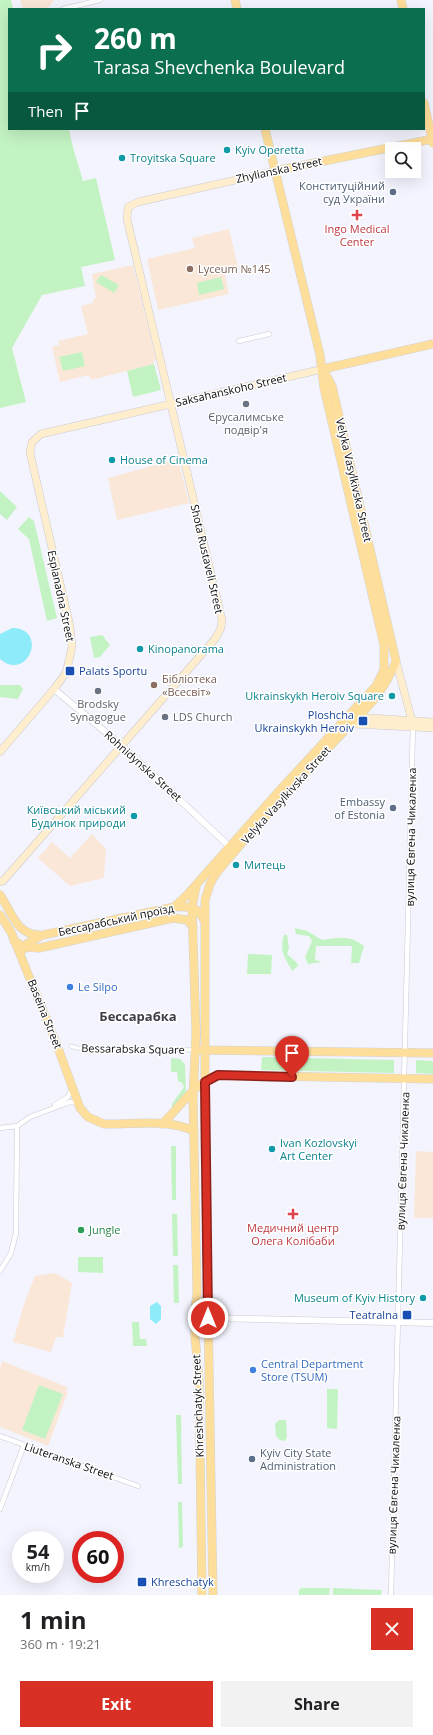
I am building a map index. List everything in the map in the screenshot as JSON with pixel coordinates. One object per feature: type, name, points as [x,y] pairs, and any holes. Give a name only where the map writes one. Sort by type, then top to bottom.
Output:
[{"type":"main road","points":[[425,107],[433,141]]},
{"type":"main road","name":"Velyka Vasylkivska Street","points":[[206,1050],[204,920],[207,891],[214,875],[349,721],[376,686],[384,670],[385,656],[382,637],[324,388],[323,369],[265,130]]},
{"type":"main road","name":"Zhylianska Street","points":[[128,207],[138,202],[275,171],[433,141]]},
{"type":"main road","name":"Shota Rustaveli Street","points":[[0,882],[3,882],[122,746],[215,639],[221,628],[222,620],[127,219],[128,207]]},
{"type":"main road","name":"Saksahanskoho Street","points":[[32,442],[41,434],[433,344]]},
{"type":"main road","name":"Velyka Vasylkivska Street","points":[[174,907],[229,846],[349,721],[359,717],[387,683],[396,661],[332,386],[323,369]]},
{"type":"main road","name":"Esplanadna Street","points":[[0,752],[62,680],[71,656],[72,636],[30,454],[32,442]]},
{"type":"main road","points":[[396,661],[413,724]]},
{"type":"main road","points":[[359,717],[433,728]]},
{"type":"main road","points":[[349,721],[413,724],[433,722]]},
{"type":"main road","name":"Velyka Vasylkivska Street","points":[[196,1050],[192,907],[193,896],[199,880]]},
{"type":"main road","points":[[0,895],[20,928],[31,935],[43,936]]},
{"type":"main road","name":"Бессарабський проїзд","points":[[25,947],[34,940],[43,936],[174,907],[192,907]]},
{"type":"main road","points":[[192,907],[200,912],[204,920]]},
{"type":"main road","name":"Baseina Street","points":[[0,915],[11,932],[23,960],[73,1087]]},
{"type":"main road","name":"Бессарабський проїзд","points":[[15,942],[25,947],[39,948],[171,919],[182,918],[187,920],[193,927]]},
{"type":"main road","name":"Baseina Street","points":[[0,924],[15,942]]},
{"type":"main road","points":[[23,960],[25,947]]},
{"type":"main road","points":[[196,1050],[433,1054]]},
{"type":"main road","name":"Khreshchatyk Street","points":[[196,1050],[194,1090],[197,1294],[195,1310],[195,1337],[198,1378],[202,1595]]},
{"type":"main road","name":"Khreshchatyk Street","points":[[206,1050],[205,1082],[208,1318],[213,1595]]},
{"type":"main road","points":[[162,1124],[175,1112],[194,1090],[218,1075],[433,1079]]},
{"type":"main road","points":[[73,1087],[78,1104],[88,1117],[104,1124],[162,1124],[182,1127],[194,1132]]},
{"type":"street","points":[[68,8],[100,0]]},
{"type":"street","points":[[239,341],[268,334]]},
{"type":"street","name":"Rohnidynska Street","points":[[54,689],[122,746],[229,846]]},
{"type":"street","name":"вулиця Євгена Чикаленка","points":[[391,1595],[406,1053],[413,724]]},
{"type":"street","name":"Bessarabska Square","points":[[71,1046],[77,1048],[196,1050]]},
{"type":"street","points":[[47,1110],[68,1097],[73,1087]]},
{"type":"street","points":[[0,1128],[17,1126],[30,1117],[70,1102],[78,1104]]},
{"type":"street","points":[[0,1271],[11,1253],[16,1232],[17,1126]]},
{"type":"street","points":[[197,1294],[201,1311],[208,1318],[433,1323]]},
{"type":"street","name":"Liuteranska Street","points":[[0,1436],[138,1486]]},
{"type":"street","points":[[0,1509],[24,1445]]},
{"type":"shaded area","points":[[20,0],[54,0],[48,8],[23,8]]},
{"type":"shaded area","name":"Lyceum №145","points":[[229,229],[238,267],[224,270],[229,294],[158,310],[147,259],[195,248],[192,238]]},
{"type":"shaded area","points":[[133,265],[156,360],[154,360],[154,364],[91,380],[89,375],[60,382],[52,347],[59,345],[58,341],[88,334],[81,306],[93,303],[93,299],[96,298],[92,274]]},
{"type":"shaded area","points":[[178,459],[189,503],[117,520],[108,478]]},
{"type":"shaded area","points":[[92,834],[106,849],[104,878],[70,886],[38,858],[52,842],[70,858]]},
{"type":"shaded area","points":[[416,1151],[433,1152],[433,1218],[414,1218]]},
{"type":"shaded area","points":[[55,1273],[72,1283],[63,1337],[56,1337],[51,1352],[13,1342],[24,1304],[35,1276]]},
{"type":"shaded area","points":[[2,1361],[67,1387],[67,1394],[48,1446],[0,1427],[0,1368]]},
{"type":"green space","points":[[0,0],[11,0],[13,8],[8,8],[8,130],[69,130],[83,181],[96,178],[115,260],[81,267],[85,286],[42,295],[12,348],[26,402],[0,408]]},
{"type":"green space","points":[[101,275],[119,285],[114,293],[96,282]]},
{"type":"green space","points":[[221,277],[224,289],[199,295],[197,283]]},
{"type":"green space","points":[[82,352],[85,366],[63,371],[59,357]]},
{"type":"green space","points":[[154,364],[161,390],[133,397],[127,371]]},
{"type":"green space","points":[[0,491],[17,507],[7,520],[0,514]]},
{"type":"green space","points":[[29,517],[34,521],[57,618],[47,621],[29,539],[18,529]]},
{"type":"green space","points":[[102,635],[110,645],[100,657],[94,658],[90,637]]},
{"type":"green space","points":[[0,685],[20,685],[23,689],[18,699],[0,697]]},
{"type":"green space","points":[[295,928],[307,931],[322,940],[349,938],[359,942],[364,946],[359,963],[351,963],[352,946],[316,946],[315,960],[322,962],[308,964],[305,957],[312,941],[309,936],[296,934]]},
{"type":"green space","points":[[284,935],[287,935],[289,948],[287,954],[297,963],[298,966],[292,971],[282,950]]},
{"type":"green space","points":[[248,954],[272,955],[271,974],[247,974]]},
{"type":"green space","points":[[262,1057],[394,1060],[394,1073],[261,1070]]},
{"type":"green space","points":[[171,1058],[180,1059],[185,1064],[186,1091],[172,1110],[172,1104],[184,1087],[182,1083],[178,1081],[177,1072],[171,1072]]},
{"type":"green space","points":[[416,1060],[433,1061],[433,1074],[416,1073]]},
{"type":"green space","points":[[171,1146],[176,1146],[176,1200],[172,1200]]},
{"type":"green space","points":[[172,1214],[177,1214],[178,1256],[173,1256]]},
{"type":"green space","points":[[78,1257],[103,1257],[103,1273],[78,1272]]},
{"type":"green space","points":[[173,1265],[178,1265],[179,1303],[174,1303]]},
{"type":"green space","points":[[132,1322],[139,1322],[140,1339],[146,1339],[147,1346],[133,1346]]},
{"type":"green space","points":[[39,1385],[63,1394],[45,1439],[22,1430]]},
{"type":"green space","points":[[327,1389],[338,1389],[337,1429],[327,1428]]},
{"type":"green space","points":[[176,1415],[181,1415],[182,1484],[178,1484]]},
{"type":"green space","points":[[279,1420],[286,1420],[287,1438],[284,1441],[280,1440],[276,1436],[275,1424]]},
{"type":"green space","points":[[178,1502],[182,1502],[183,1547],[179,1548]]},
{"type":"green space","points":[[301,1588],[330,1588],[329,1595],[299,1595],[299,1590]]},
{"type":"green space","points":[[333,1588],[382,1590],[381,1595],[333,1595]]},
{"type":"water","points":[[12,628],[23,630],[30,636],[32,644],[26,660],[19,664],[10,665],[0,659],[0,634]]},
{"type":"water","points":[[157,1302],[161,1306],[161,1319],[156,1324],[150,1319],[150,1306]]},
{"type":"place","name":"Kyiv Operetta","points":[[227,150]]},
{"type":"place","name":"Troyitska Square","points":[[122,158]]},
{"type":"place","name":"Конституційний суд України","points":[[393,192]]},
{"type":"place","name":"Ingo Medical Center","points":[[357,215]]},
{"type":"place","name":"Lyceum №145","points":[[190,269]]},
{"type":"place","name":"Єрусалимське подвір'я","points":[[246,404]]},
{"type":"place","name":"House of Cinema","points":[[112,460]]},
{"type":"place","name":"Kinopanorama","points":[[140,649]]},
{"type":"place","name":"Palats Sportu","points":[[70,671]]},
{"type":"place","name":"Бібліотека «Всесвіт»","points":[[154,685]]},
{"type":"place","name":"Brodsky Synagogue","points":[[98,691]]},
{"type":"place","name":"Ukrainskykh Heroiv Square","points":[[392,696]]},
{"type":"place","name":"LDS Church","points":[[165,717]]},
{"type":"place","name":"Ploshcha Ukrainskykh Heroiv","points":[[363,721]]},
{"type":"place","name":"Embassy of Estonia","points":[[393,808]]},
{"type":"place","name":"Київський міський Будинок природи","points":[[134,816]]},
{"type":"place","name":"Митець","points":[[236,865]]},
{"type":"place","name":"Le Silpo","points":[[70,987]]},
{"type":"place","name":"Ivan Kozlovskyi Art Center","points":[[272,1149]]},
{"type":"place","name":"Медичний центр Олега Колібаби","points":[[293,1214]]},
{"type":"place","name":"Jungle","points":[[81,1230]]},
{"type":"place","name":"Museum of Kyiv History","points":[[423,1298]]},
{"type":"place","name":"Teatralna","points":[[407,1315]]},
{"type":"place","name":"Central Department Store (TSUM)","points":[[253,1370]]},
{"type":"place","name":"Kyiv City State Administration","points":[[252,1459]]},
{"type":"place","name":"Khreschatyk","points":[[142,1582]]},
{"type":"district","name":"Бессарабка","points":[[138,1016]]},
{"type":"route","points":[[208,1318],[205,1082],[213,1076],[218,1075],[292,1077]]}]
